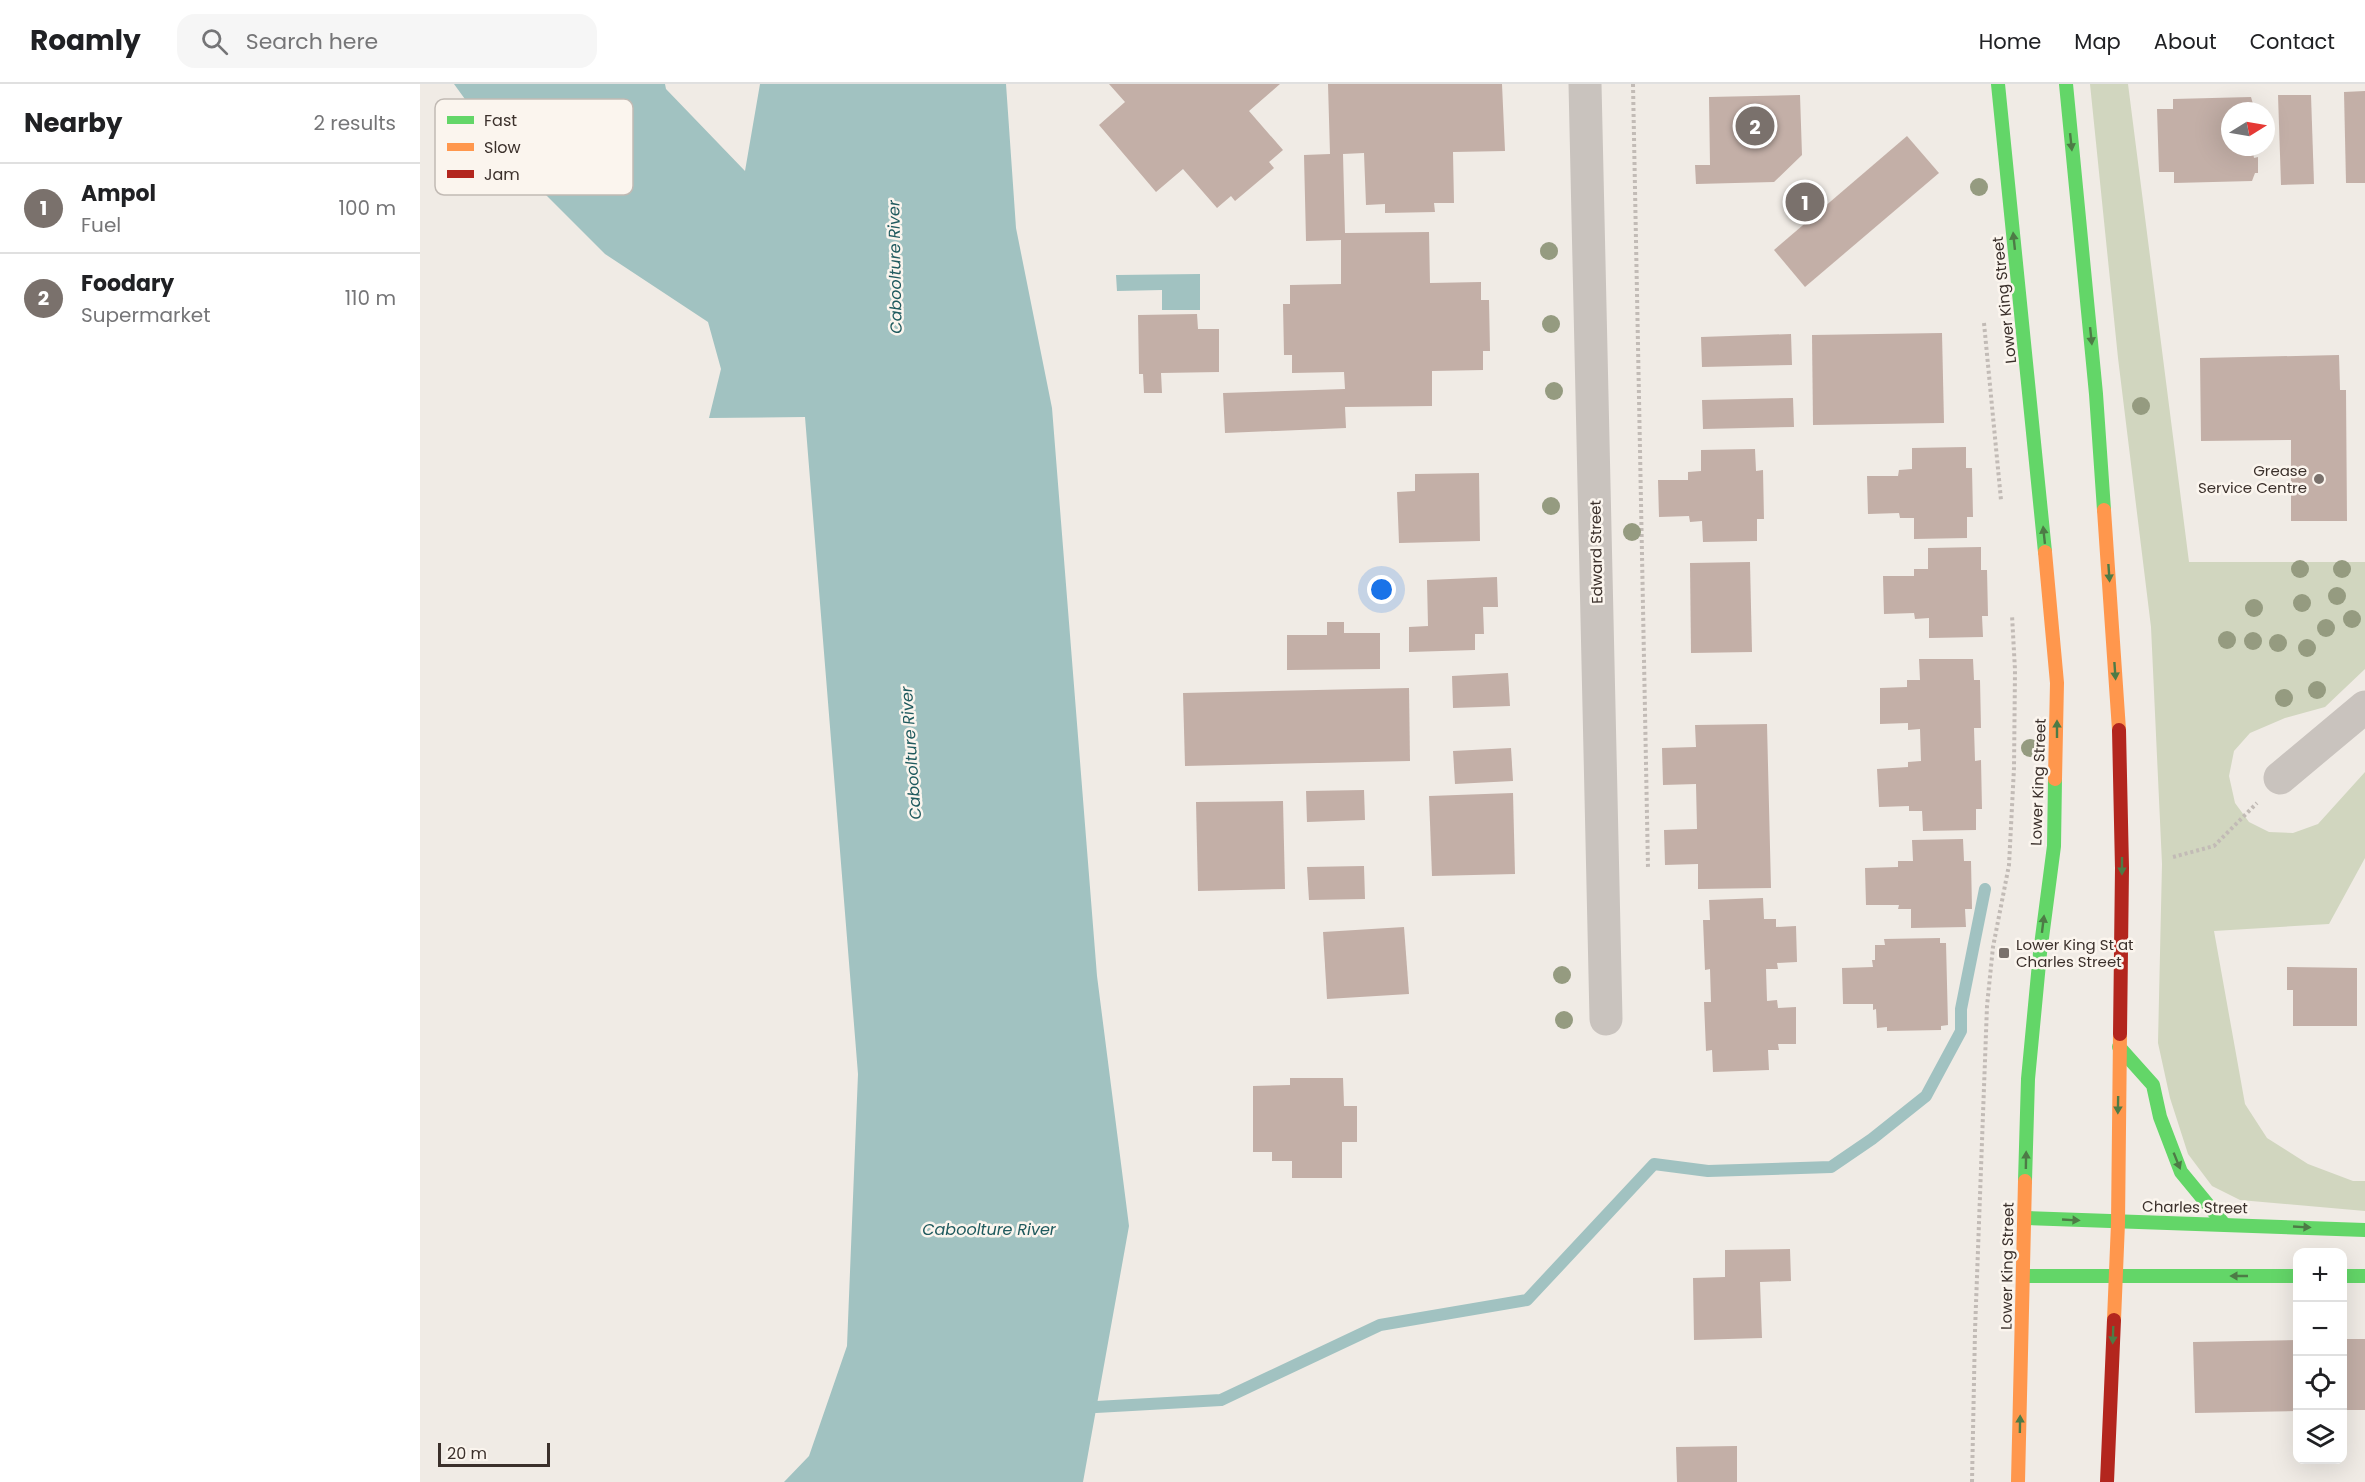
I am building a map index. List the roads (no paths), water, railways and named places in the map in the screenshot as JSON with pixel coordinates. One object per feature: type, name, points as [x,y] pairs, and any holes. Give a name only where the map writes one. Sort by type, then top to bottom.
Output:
[{"type":"main road","name":"Lower King Street","points":[[1998,84],[2034,427],[2057,683],[2054,846],[2040,953],[2028,1079],[2018,1482]]},
{"type":"main road","points":[[2066,84],[2096,394],[2119,731],[2122,868],[2118,1223],[2114,1277],[2108,1482]]},
{"type":"main road","points":[[2119,1047],[2153,1085],[2160,1117],[2181,1172],[2223,1223]]},
{"type":"main road","name":"Charles Street","points":[[2025,1218],[2118,1223],[2223,1223],[2365,1230]]},
{"type":"main road","points":[[2023,1276],[2293,1276]]},
{"type":"main road","points":[[2347,1276],[2365,1276]]},
{"type":"street","name":"Edward Street","points":[[1585,84],[1606,1019]]},
{"type":"street","points":[[2280,778],[2365,707]]},
{"type":"water","name":"Caboolture River","points":[[454,84],[665,84],[666,89],[745,171],[760,84],[1006,84],[1016,228],[1052,408],[1097,976],[1129,1226],[1083,1482],[784,1482],[809,1456],[847,1346],[858,1074],[805,417],[709,418],[721,369],[708,322],[605,254],[546,195],[633,195],[633,99],[465,99]]},
{"type":"water","points":[[1200,274],[1200,310],[1162,310],[1162,290],[1117,291],[1116,275]]},
{"type":"waterway","points":[[1096,1407],[1221,1400],[1380,1325],[1527,1300],[1654,1164],[1708,1171],[1831,1167],[1872,1139],[1926,1096],[1961,1031],[1961,1009],[1985,889]]},
{"type":"place","name":"Foodary","points":[[1755,126]]},
{"type":"place","name":"Ampol","points":[[1805,202]]},
{"type":"place","name":"Grease Service Centre","points":[[2319,479]]},
{"type":"place","name":"Lower King St at Charles Street","points":[[2004,953]]}]
